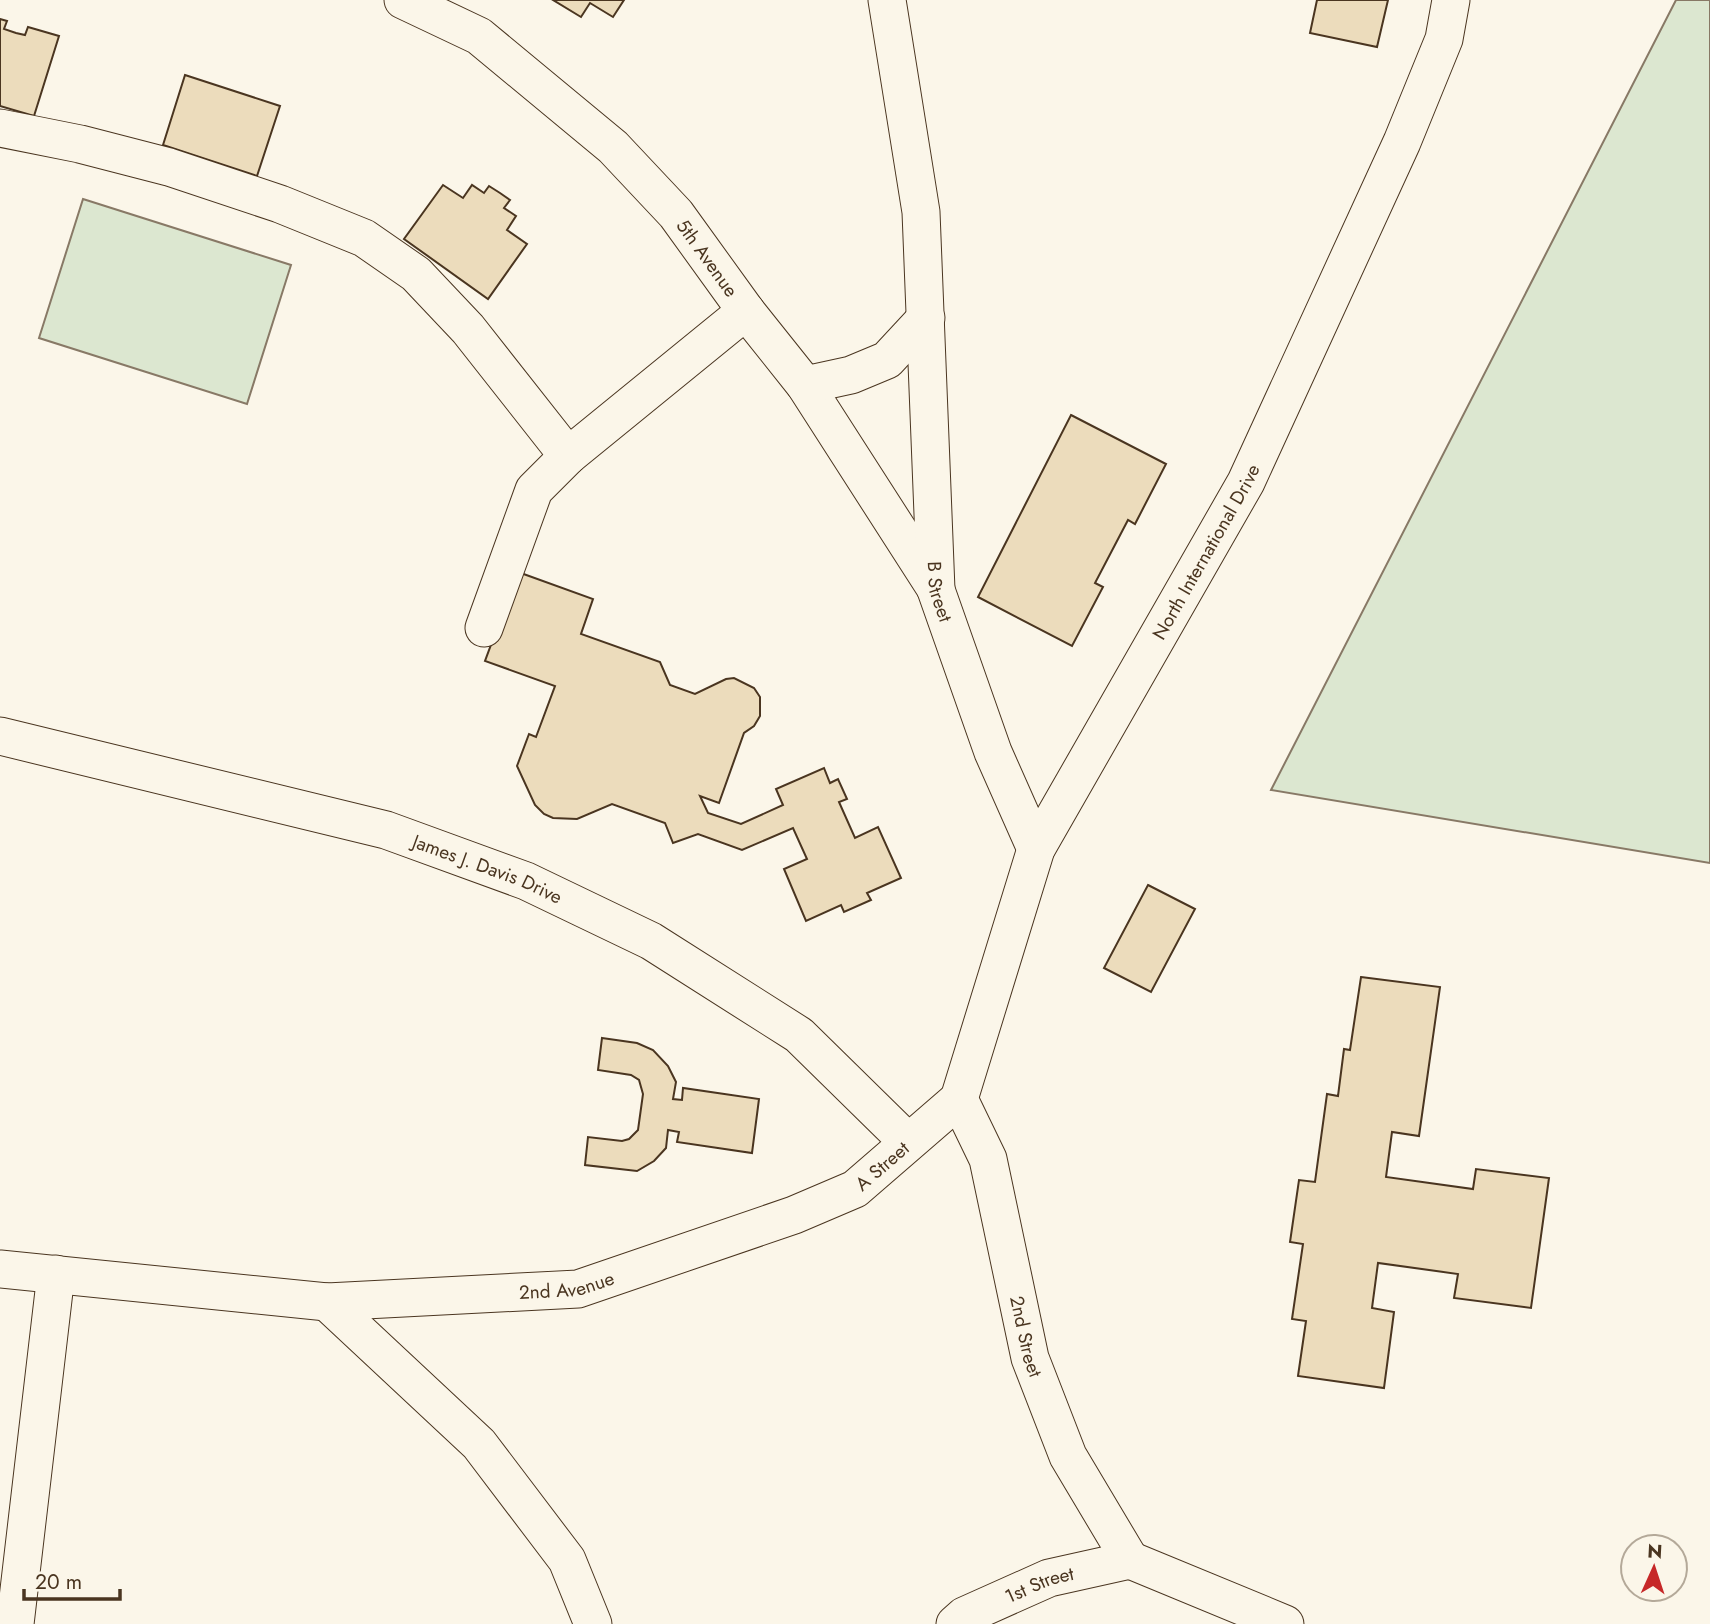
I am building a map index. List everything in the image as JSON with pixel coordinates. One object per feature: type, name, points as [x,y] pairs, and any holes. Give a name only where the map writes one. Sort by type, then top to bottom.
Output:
[{"type":"street","name":"5th Avenue","points":[[403,0],[479,36],[613,147],[676,214],[746,312],[805,385],[936,590]]},
{"type":"street","name":"B Street","points":[[887,0],[921,212],[936,590],[993,752],[1036,849]]},
{"type":"street","name":"North International Drive","points":[[959,1099],[1036,849],[1246,482],[1402,142],[1444,39],[1451,0]]},
{"type":"street","points":[[0,128],[80,144],[169,167],[280,204],[364,238],[416,274],[468,329],[568,456]]},
{"type":"street","points":[[484,628],[534,490],[568,456],[746,312]]},
{"type":"street","points":[[805,385],[851,375],[887,360],[926,318]]},
{"type":"street","name":"James J. Davis Drive","points":[[0,736],[386,830],[526,881],[651,941],[799,1035],[908,1142]]},
{"type":"street","name":"A Street","points":[[794,1215],[855,1189],[959,1099]]},
{"type":"street","name":"2nd Street","points":[[959,1099],[988,1159],[1030,1358],[1068,1456],[1130,1559]]},
{"type":"street","name":"2nd Avenue","points":[[0,1269],[327,1302],[578,1289],[794,1215]]},
{"type":"street","points":[[15,1624],[56,1274]]},
{"type":"street","points":[[327,1302],[479,1444],[567,1560],[593,1624]]},
{"type":"street","points":[[1130,1559],[1285,1624]]},
{"type":"street","name":"1st Street","points":[[954,1624],[964,1616],[1049,1578],[1130,1559]]},
{"type":"green space","points":[[1676,0],[1710,0],[1710,863],[1271,790]]},
{"type":"green space","points":[[83,199],[291,265],[247,404],[39,338]]},
{"type":"building","points":[[553,0],[624,0],[613,17],[590,3],[581,17]]},
{"type":"building","points":[[1317,0],[1388,0],[1377,47],[1310,33]]},
{"type":"building","points":[[0,19],[7,21],[4,29],[16,33],[25,35],[28,27],[59,36],[34,116],[0,106]]},
{"type":"building","points":[[185,75],[280,106],[257,176],[163,145]]},
{"type":"building","points":[[443,185],[463,198],[472,185],[484,193],[489,186],[510,200],[504,208],[516,216],[507,230],[527,244],[488,299],[404,239]]},
{"type":"building","points":[[1071,415],[1166,464],[1135,524],[1128,520],[1095,583],[1103,587],[1072,646],[978,597]]},
{"type":"building","points":[[518,572],[593,599],[581,634],[660,662],[670,685],[695,694],[726,679],[734,678],[754,688],[760,697],[760,716],[754,726],[744,733],[719,803],[700,796],[708,813],[741,824],[783,805],[776,789],[824,768],[830,783],[838,779],[847,799],[839,802],[855,838],[878,827],[901,878],[867,893],[871,900],[844,912],[841,905],[806,921],[784,869],[807,859],[793,828],[742,850],[698,834],[673,843],[665,823],[612,804],[577,819],[553,818],[544,814],[535,805],[517,766],[529,734],[536,737],[555,686],[485,661]]},
{"type":"building","points":[[1148,885],[1195,909],[1151,992],[1104,968]]},
{"type":"building","points":[[1361,977],[1440,987],[1419,1136],[1392,1132],[1386,1177],[1473,1189],[1476,1169],[1549,1178],[1531,1308],[1454,1298],[1458,1274],[1378,1263],[1372,1308],[1394,1312],[1384,1388],[1298,1376],[1306,1321],[1292,1319],[1303,1244],[1290,1242],[1299,1180],[1315,1182],[1327,1094],[1338,1096],[1344,1049],[1350,1050]]},
{"type":"building","points":[[602,1038],[637,1043],[653,1050],[668,1066],[676,1082],[673,1099],[682,1100],[683,1088],[759,1099],[752,1153],[677,1142],[679,1132],[668,1130],[666,1148],[654,1161],[637,1171],[585,1165],[588,1137],[622,1141],[629,1139],[638,1130],[643,1094],[639,1080],[631,1075],[598,1070]]}]
